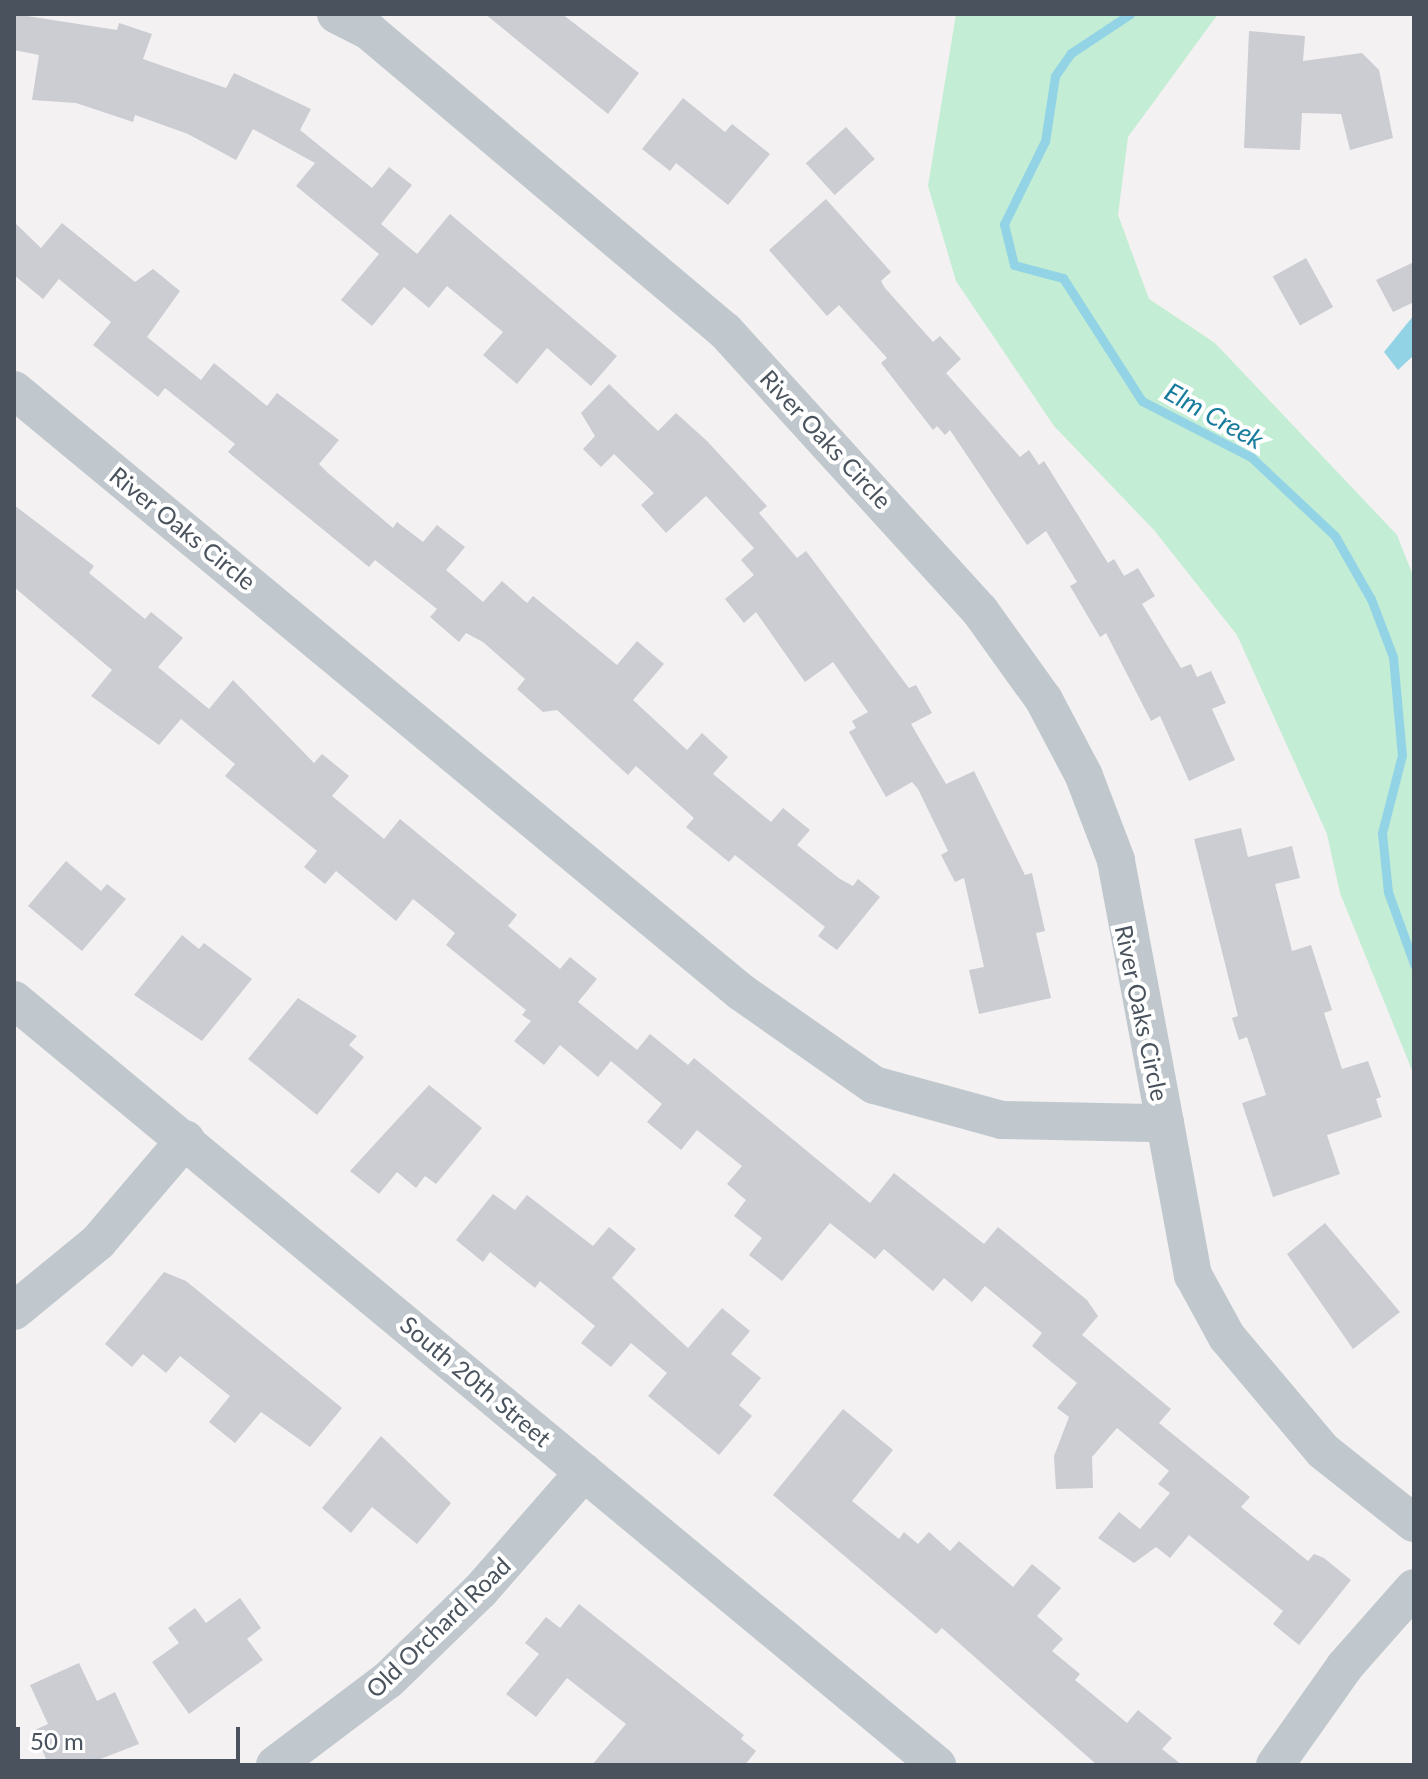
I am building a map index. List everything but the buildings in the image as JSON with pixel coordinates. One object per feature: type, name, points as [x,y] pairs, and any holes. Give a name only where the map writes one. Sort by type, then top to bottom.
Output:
[{"type":"street","name":"River Oaks Circle","points":[[14,390],[741,992],[874,1085],[1002,1120],[1165,1123],[1116,860],[1084,776],[1044,700],[980,611],[725,331],[369,31],[336,14]]},
{"type":"street","name":"South 20th Street","points":[[14,1000],[186,1139],[937,1765]]},
{"type":"street","points":[[1165,1123],[1193,1275],[1227,1337],[1323,1451],[1414,1523]]},
{"type":"street","points":[[14,1311],[98,1242],[186,1139]]},
{"type":"street","name":"Old Orchard Road","points":[[275,1765],[388,1680],[480,1591],[584,1472]]},
{"type":"street","points":[[1275,1765],[1345,1666],[1414,1588]]},
{"type":"green space","points":[[956,14],[1218,14],[1128,137],[1118,215],[1149,299],[1215,343],[1397,535],[1414,578],[1414,1075],[1340,893],[1327,834],[1237,635],[1154,530],[1054,426],[956,281],[928,186]]},
{"type":"water","points":[[1414,315],[1414,355],[1398,370],[1384,352]]},
{"type":"waterway","name":"Elm Creek","points":[[1130,14],[1071,53],[1055,76],[1045,141],[1004,224],[1014,265],[1063,278],[1142,401],[1251,457],[1335,536],[1371,599],[1393,657],[1402,755],[1382,833],[1388,892],[1414,964]]}]
